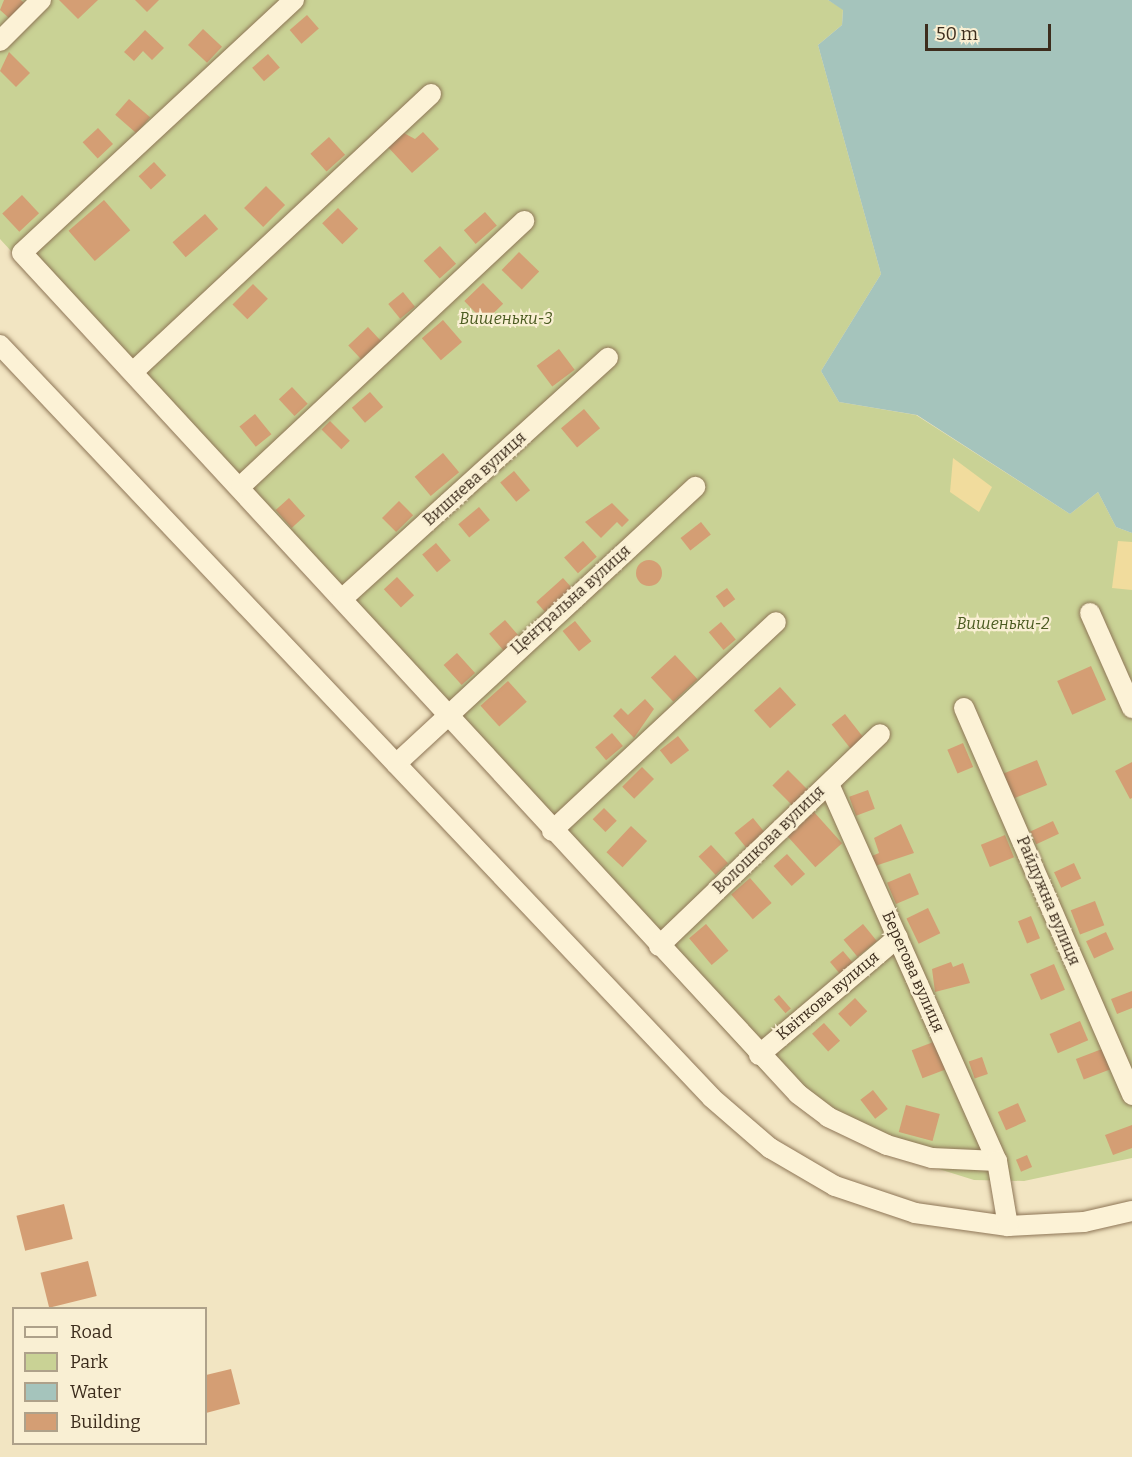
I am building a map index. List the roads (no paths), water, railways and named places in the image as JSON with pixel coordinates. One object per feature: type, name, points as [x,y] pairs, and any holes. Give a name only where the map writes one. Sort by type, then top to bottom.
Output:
[{"type":"street","points":[[0,41],[41,0]]},
{"type":"street","points":[[294,0],[22,253],[241,486],[552,831],[759,1055],[828,1117],[887,1145],[932,1158],[997,1161]]},
{"type":"street","points":[[134,371],[430,94]]},
{"type":"street","points":[[241,486],[524,221]]},
{"type":"street","points":[[0,345],[712,1098],[770,1148],[835,1186],[915,1213],[1008,1226],[1084,1222],[1132,1211]]},
{"type":"street","name":"Вишнева вулиця","points":[[342,599],[608,358]]},
{"type":"street","name":"Центральна вулиця","points":[[396,764],[447,714],[695,487]]},
{"type":"street","points":[[1090,613],[1132,708]]},
{"type":"street","points":[[552,831],[776,622]]},
{"type":"street","name":"Райдужна вулиця","points":[[964,708],[1132,1095]]},
{"type":"street","name":"Волошкова вулиця","points":[[659,946],[880,734]]},
{"type":"street","name":"Берегова вулиця","points":[[829,784],[997,1161],[1008,1226]]},
{"type":"street","name":"Квіткова вулиця","points":[[759,1055],[898,937]]},
{"type":"water","points":[[828,0],[1132,0],[1132,533],[1116,527],[1098,492],[1070,514],[917,415],[839,402],[821,371],[881,274],[818,45],[842,25],[843,10]]},
{"type":"park label","name":"Вишеньки-3","points":[[506,319]]},
{"type":"park label","name":"Вишеньки-2","points":[[1003,624]]}]
